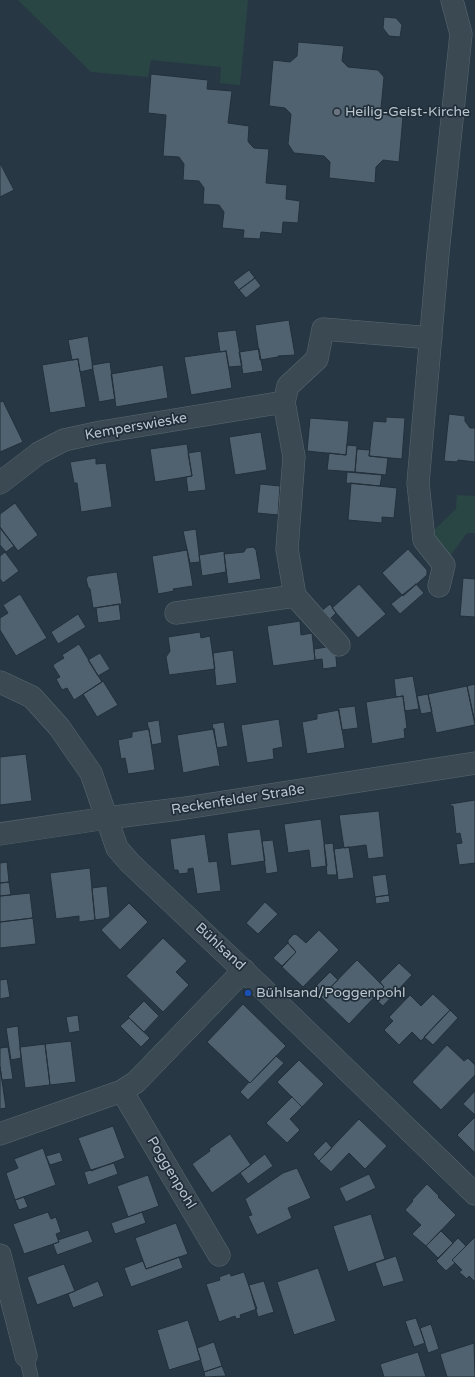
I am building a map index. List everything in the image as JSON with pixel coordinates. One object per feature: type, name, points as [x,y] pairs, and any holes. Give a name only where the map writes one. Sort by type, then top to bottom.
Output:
[{"type":"street","points":[[439,586],[444,566],[424,540],[418,483],[438,253],[461,34],[452,0]]},
{"type":"street","points":[[339,645],[296,596],[287,549],[294,457],[284,402],[288,386],[317,359],[323,329],[431,338]]},
{"type":"street","name":"Kemperswieske","points":[[0,483],[40,453],[64,440],[101,432],[284,402]]},
{"type":"street","points":[[176,613],[296,596]]},
{"type":"street","name":"Bühlsand","points":[[0,682],[32,697],[59,727],[91,773],[117,848],[130,863],[244,970],[475,1194]]},
{"type":"street","name":"Reckenfelder Straße","points":[[0,834],[179,809],[475,763]]},
{"type":"street","points":[[0,1134],[122,1092],[136,1082],[244,970]]},
{"type":"street","name":"Poggenpohl","points":[[122,1092],[219,1255]]},
{"type":"street","points":[[0,1255],[26,1356]]},
{"type":"lane","points":[[26,1356],[31,1377]]},
{"type":"green space","points":[[18,0],[248,0],[240,85],[220,83],[221,67],[151,60],[148,77],[91,72]]},
{"type":"green space","points":[[457,495],[475,496],[475,533],[467,533],[447,560],[429,535],[456,509]]},
{"type":"building","points":[[384,17],[396,18],[402,25],[400,37],[389,36],[383,28]]},
{"type":"building","name":"Heilig-Geist-Kirche","points":[[298,42],[344,46],[342,61],[348,67],[378,70],[384,77],[381,109],[387,115],[403,117],[399,162],[383,160],[376,167],[375,183],[329,178],[330,162],[324,156],[294,153],[288,144],[291,114],[285,108],[269,106],[273,60],[290,62],[297,56]]},
{"type":"building","points":[[151,74],[208,80],[207,89],[232,91],[228,123],[249,126],[248,141],[250,144],[254,148],[269,149],[266,183],[287,185],[286,199],[300,201],[298,223],[283,222],[282,234],[261,232],[260,239],[243,238],[244,230],[222,228],[224,212],[219,205],[203,204],[204,188],[199,181],[183,180],[184,164],[179,157],[163,156],[166,115],[148,113]]},
{"type":"building","points":[[0,163],[14,190],[0,197]]},
{"type":"building","points":[[249,270],[255,278],[239,290],[233,282]]},
{"type":"building","points":[[255,278],[261,286],[246,298],[239,290]]},
{"type":"building","points":[[289,320],[295,355],[278,356],[260,360],[255,325]]},
{"type":"building","points":[[236,330],[242,366],[229,367],[226,351],[220,352],[217,332]]},
{"type":"building","points":[[88,336],[93,369],[80,372],[78,359],[72,360],[68,340]]},
{"type":"building","points":[[259,349],[263,371],[243,374],[239,352]]},
{"type":"building","points":[[226,351],[232,388],[191,395],[184,357]]},
{"type":"building","points":[[78,359],[86,407],[50,413],[42,365]]},
{"type":"building","points":[[110,362],[115,399],[99,402],[92,365]]},
{"type":"building","points":[[163,365],[168,398],[116,407],[111,374]]},
{"type":"building","points":[[3,401],[23,442],[0,452],[0,402]]},
{"type":"building","points":[[449,414],[465,416],[465,421],[470,428],[475,428],[475,462],[458,460],[457,462],[444,461]]},
{"type":"building","points":[[386,417],[405,418],[402,459],[369,456],[373,421],[386,422]]},
{"type":"building","points":[[310,418],[349,421],[346,455],[307,451]]},
{"type":"building","points":[[261,432],[267,470],[235,475],[229,437]]},
{"type":"building","points":[[187,444],[192,476],[155,482],[150,449]]},
{"type":"building","points":[[347,445],[357,446],[355,472],[327,470],[329,453],[346,455]]},
{"type":"building","points":[[357,449],[370,450],[369,456],[388,458],[386,475],[355,472]]},
{"type":"building","points":[[201,451],[206,490],[188,492],[186,477],[192,476],[188,453]]},
{"type":"building","points":[[96,458],[96,464],[106,463],[112,507],[81,512],[77,483],[74,483],[70,462]]},
{"type":"building","points":[[347,472],[382,475],[380,486],[346,483]]},
{"type":"building","points":[[351,483],[397,488],[394,518],[382,517],[382,523],[348,520]]},
{"type":"building","points":[[260,484],[280,486],[278,515],[257,513]]},
{"type":"building","points":[[15,503],[38,535],[18,551],[0,527],[0,514]]},
{"type":"building","points":[[0,528],[14,546],[6,552],[0,545]]},
{"type":"building","points":[[196,529],[200,562],[190,563],[183,531]]},
{"type":"building","points":[[253,547],[256,550],[261,579],[228,584],[224,554],[244,552],[246,548]]},
{"type":"building","points":[[408,549],[427,570],[427,575],[403,596],[382,573]]},
{"type":"building","points":[[187,550],[193,586],[173,589],[174,591],[158,594],[152,556]]},
{"type":"building","points":[[224,551],[226,572],[202,576],[199,555]]},
{"type":"building","points":[[5,552],[19,571],[3,583],[0,579],[0,556]]},
{"type":"building","points":[[117,572],[122,604],[93,608],[90,589],[86,579],[88,576]]},
{"type":"building","points":[[463,578],[475,579],[475,617],[460,616]]},
{"type":"building","points":[[359,584],[386,614],[358,638],[332,608]]},
{"type":"building","points":[[416,584],[424,593],[400,614],[391,604]]},
{"type":"building","points":[[20,594],[47,638],[16,656],[0,630],[0,618],[8,613],[3,605]]},
{"type":"building","points":[[119,604],[121,620],[98,623],[96,608]]},
{"type":"building","points":[[330,604],[336,613],[328,621],[320,612]]},
{"type":"building","points":[[78,614],[86,627],[58,644],[51,632]]},
{"type":"building","points":[[300,621],[301,635],[312,633],[315,660],[273,666],[267,626]]},
{"type":"building","points":[[200,632],[201,638],[210,636],[215,669],[169,675],[166,657],[170,651],[168,637]]},
{"type":"building","points":[[79,644],[102,682],[74,700],[67,688],[62,690],[56,679],[60,677],[53,666],[64,658],[62,655]]},
{"type":"building","points":[[333,646],[335,648],[337,667],[323,669],[322,659],[315,660],[314,649]]},
{"type":"building","points":[[233,650],[237,683],[216,686],[213,653]]},
{"type":"building","points":[[100,653],[110,669],[98,676],[88,660]]},
{"type":"building","points":[[413,676],[419,709],[405,711],[403,696],[396,697],[394,679]]},
{"type":"building","points":[[103,681],[118,705],[97,717],[83,694]]},
{"type":"building","points":[[475,684],[475,718],[474,718],[467,686]]},
{"type":"building","points":[[467,686],[475,725],[436,733],[428,694]]},
{"type":"building","points":[[428,694],[432,712],[421,714],[417,696]]},
{"type":"building","points":[[403,696],[407,728],[404,729],[405,738],[372,744],[366,702]]},
{"type":"building","points":[[355,706],[358,728],[342,730],[338,708]]},
{"type":"building","points":[[339,710],[345,748],[307,754],[302,722],[317,719],[317,714]]},
{"type":"building","points":[[279,719],[283,747],[273,749],[274,759],[247,763],[241,725]]},
{"type":"building","points":[[159,720],[162,743],[152,745],[147,722]]},
{"type":"building","points":[[224,722],[228,746],[217,748],[212,724]]},
{"type":"building","points":[[149,729],[155,770],[128,774],[125,758],[121,759],[118,740],[132,737],[132,732]]},
{"type":"building","points":[[214,729],[220,767],[217,766],[183,773],[177,735]]},
{"type":"building","points":[[26,754],[32,801],[0,805],[0,757]]},
{"type":"building","points":[[475,800],[475,863],[459,865],[456,844],[462,843],[460,833],[456,834],[453,806],[450,804]]},
{"type":"building","points":[[379,811],[384,857],[368,859],[366,845],[344,848],[339,815]]},
{"type":"building","points":[[321,819],[327,866],[311,868],[309,850],[288,853],[284,824]]},
{"type":"building","points":[[260,829],[265,861],[231,866],[227,833]]},
{"type":"building","points":[[205,834],[209,862],[217,861],[221,891],[197,894],[193,868],[188,869],[188,873],[179,874],[178,870],[174,870],[170,839]]},
{"type":"building","points":[[273,840],[278,872],[266,874],[262,841]]},
{"type":"building","points":[[333,843],[337,875],[327,875],[324,844]]},
{"type":"building","points":[[349,847],[354,878],[338,880],[334,849]]},
{"type":"building","points":[[7,862],[9,882],[0,883],[0,863]]},
{"type":"building","points":[[90,868],[95,920],[79,922],[79,916],[56,919],[50,873]]},
{"type":"building","points":[[386,874],[389,895],[375,897],[372,876]]},
{"type":"building","points":[[9,882],[11,895],[0,896],[0,883]]},
{"type":"building","points":[[107,886],[110,916],[108,918],[95,920],[92,888]]},
{"type":"building","points":[[30,893],[33,918],[0,922],[0,896]]},
{"type":"building","points":[[389,895],[390,902],[376,904],[375,897]]},
{"type":"building","points":[[265,902],[278,914],[258,934],[246,923]]},
{"type":"building","points":[[129,903],[148,922],[120,950],[101,930]]},
{"type":"building","points":[[33,918],[36,944],[0,948],[0,922]]},
{"type":"building","points":[[319,930],[339,950],[303,987],[282,967],[296,952],[288,943],[288,940],[294,934],[306,943]]},
{"type":"building","points":[[163,938],[187,961],[176,972],[189,985],[163,1012],[126,976]]},
{"type":"building","points":[[288,943],[296,952],[282,966],[273,958]]},
{"type":"building","points":[[357,960],[384,987],[349,1024],[321,997]]},
{"type":"building","points":[[399,963],[412,975],[383,1006],[374,998],[384,987],[380,982]]},
{"type":"building","points":[[330,972],[338,980],[322,996],[314,988]]},
{"type":"building","points":[[7,979],[10,997],[0,999],[0,980]]},
{"type":"building","points":[[433,994],[450,1010],[421,1041],[412,1032],[399,1045],[384,1030],[393,1021],[389,1017],[410,995],[421,1006]]},
{"type":"building","points":[[144,1001],[159,1016],[144,1032],[128,1017]]},
{"type":"building","points":[[243,1004],[286,1046],[250,1083],[207,1042]]},
{"type":"building","points":[[450,1010],[458,1018],[433,1045],[424,1037]]},
{"type":"building","points":[[78,1015],[80,1031],[69,1033],[66,1017]]},
{"type":"building","points":[[129,1018],[150,1038],[141,1047],[120,1026]]},
{"type":"building","points":[[18,1026],[21,1058],[11,1060],[6,1028]]},
{"type":"building","points":[[71,1041],[76,1082],[50,1085],[45,1044]]},
{"type":"building","points":[[45,1044],[50,1085],[25,1088],[20,1047]]},
{"type":"building","points":[[447,1045],[464,1061],[468,1058],[475,1065],[475,1075],[441,1110],[412,1082]]},
{"type":"building","points":[[8,1047],[13,1079],[2,1080],[0,1048]]},
{"type":"building","points":[[276,1056],[284,1063],[248,1100],[240,1092]]},
{"type":"building","points":[[299,1060],[324,1084],[302,1107],[277,1082]]},
{"type":"building","points":[[0,1067],[6,1108],[0,1109]]},
{"type":"building","points":[[475,1091],[475,1115],[463,1104]]},
{"type":"building","points":[[292,1097],[302,1107],[290,1119],[300,1130],[287,1143],[266,1123]]},
{"type":"building","points":[[475,1117],[475,1153],[457,1135]]},
{"type":"building","points":[[359,1119],[387,1146],[365,1169],[349,1153],[331,1172],[319,1161]]},
{"type":"building","points":[[113,1126],[125,1158],[91,1171],[78,1138]]},
{"type":"building","points":[[230,1134],[251,1165],[212,1193],[192,1164],[210,1151],[209,1149]]},
{"type":"building","points":[[326,1141],[332,1148],[319,1161],[313,1154]]},
{"type":"building","points":[[43,1148],[56,1185],[15,1200],[6,1173],[18,1168],[14,1159]]},
{"type":"building","points":[[60,1152],[63,1161],[50,1165],[46,1156]]},
{"type":"building","points":[[265,1154],[273,1166],[248,1184],[240,1173]]},
{"type":"building","points":[[114,1163],[118,1174],[88,1185],[84,1172]]},
{"type":"building","points":[[297,1168],[311,1198],[288,1208],[292,1218],[257,1235],[248,1216],[252,1215],[245,1199],[283,1173]]},
{"type":"building","points":[[369,1174],[376,1188],[346,1202],[339,1188]]},
{"type":"building","points":[[148,1175],[159,1206],[128,1217],[117,1186]]},
{"type":"building","points":[[427,1184],[456,1215],[426,1246],[412,1234],[421,1225],[405,1210]]},
{"type":"building","points":[[24,1197],[28,1207],[19,1210],[15,1200]]},
{"type":"building","points":[[48,1212],[51,1219],[56,1217],[61,1232],[56,1234],[59,1242],[24,1254],[13,1224]]},
{"type":"building","points":[[142,1212],[146,1223],[115,1234],[111,1223]]},
{"type":"building","points":[[371,1214],[385,1259],[348,1272],[333,1226]]},
{"type":"building","points":[[176,1223],[188,1254],[146,1269],[135,1238]]},
{"type":"building","points":[[88,1230],[93,1242],[57,1255],[53,1244],[59,1242],[58,1240]]},
{"type":"building","points":[[441,1231],[453,1243],[438,1258],[426,1246]]},
{"type":"building","points":[[475,1237],[475,1282],[469,1276],[467,1279],[459,1272],[462,1270],[452,1260]]},
{"type":"building","points":[[458,1238],[466,1246],[452,1260],[455,1263],[446,1271],[436,1261]]},
{"type":"building","points":[[396,1256],[404,1281],[383,1287],[375,1263]]},
{"type":"building","points":[[179,1257],[183,1268],[131,1287],[124,1268],[143,1261],[146,1269]]},
{"type":"building","points":[[64,1264],[75,1291],[37,1305],[27,1277]]},
{"type":"building","points":[[318,1268],[336,1321],[294,1335],[277,1282]]},
{"type":"building","points":[[244,1272],[257,1309],[240,1315],[241,1318],[236,1319],[235,1316],[219,1322],[206,1284],[220,1280],[219,1277],[230,1273],[231,1276]]},
{"type":"building","points":[[98,1281],[104,1296],[73,1308],[68,1294]]},
{"type":"building","points":[[264,1281],[274,1312],[258,1317],[249,1285]]},
{"type":"building","points":[[416,1318],[425,1343],[414,1347],[405,1321]]},
{"type":"building","points":[[188,1320],[201,1360],[169,1370],[157,1330]]},
{"type":"building","points":[[431,1324],[439,1349],[428,1353],[420,1328]]},
{"type":"building","points":[[214,1342],[222,1366],[204,1372],[197,1348]]},
{"type":"building","points":[[474,1343],[475,1377],[447,1377],[440,1354]]},
{"type":"building","points":[[418,1352],[426,1377],[384,1377],[380,1364]]},
{"type":"building","points":[[222,1366],[226,1376],[205,1377],[204,1372]]},
{"type":"place","name":"Heilig-Geist-Kirche","points":[[337,112]]},
{"type":"place","name":"Bühlsand/Poggenpohl","points":[[248,993]]}]
